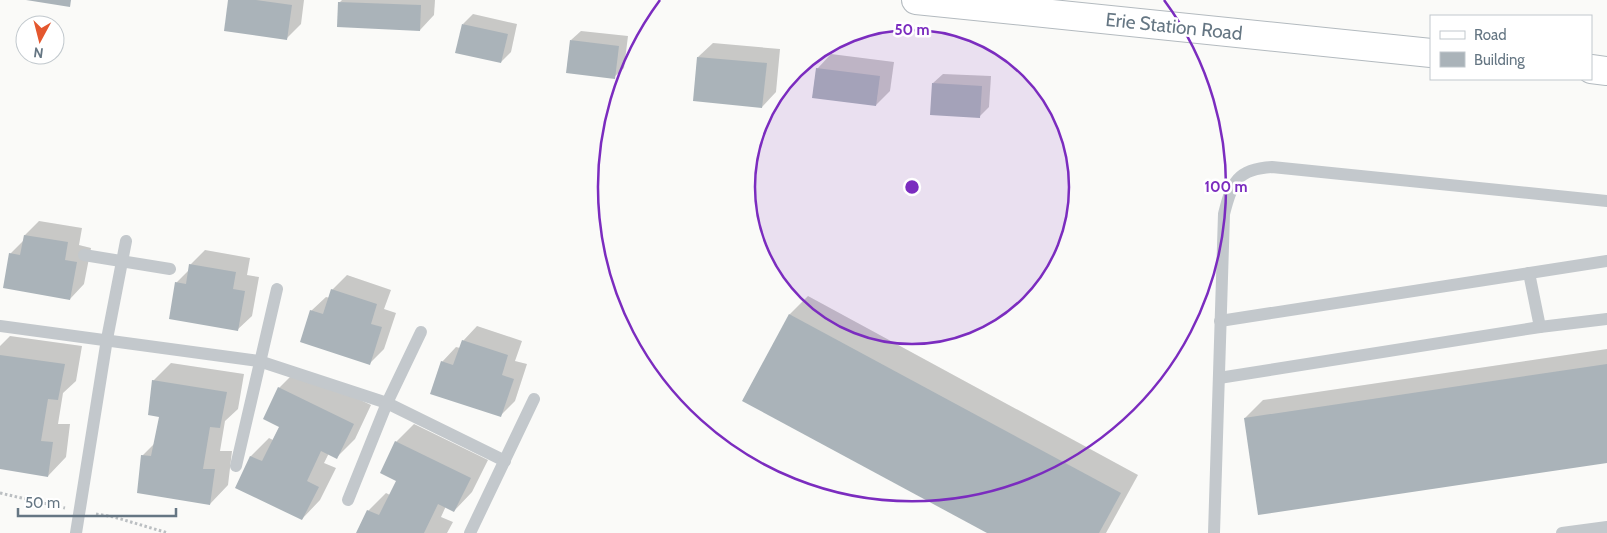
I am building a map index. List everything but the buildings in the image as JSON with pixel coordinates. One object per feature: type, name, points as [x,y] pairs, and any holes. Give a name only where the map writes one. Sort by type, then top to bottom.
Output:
[{"type":"main road","name":"Erie Station Road","points":[[916,0],[1430,52]]},
{"type":"main road","points":[[1592,69],[1607,70]]},
{"type":"lane","points":[[1214,533],[1224,214],[1235,181],[1244,172],[1258,167],[1272,166],[1607,201]]},
{"type":"lane","points":[[76,533],[107,339],[126,241]]},
{"type":"lane","points":[[84,255],[170,269]]},
{"type":"lane","points":[[1220,321],[1607,261]]},
{"type":"lane","points":[[1529,273],[1540,328]]},
{"type":"lane","points":[[236,466],[277,289]]},
{"type":"lane","points":[[1219,378],[1607,319]]},
{"type":"lane","points":[[0,326],[259,361],[387,402],[505,461]]},
{"type":"lane","points":[[348,500],[387,402],[421,332]]},
{"type":"lane","points":[[470,533],[534,399]]},
{"type":"lane","points":[[1562,533],[1607,527]]},
{"type":"path","points":[[0,493],[114,517],[168,533]]}]
